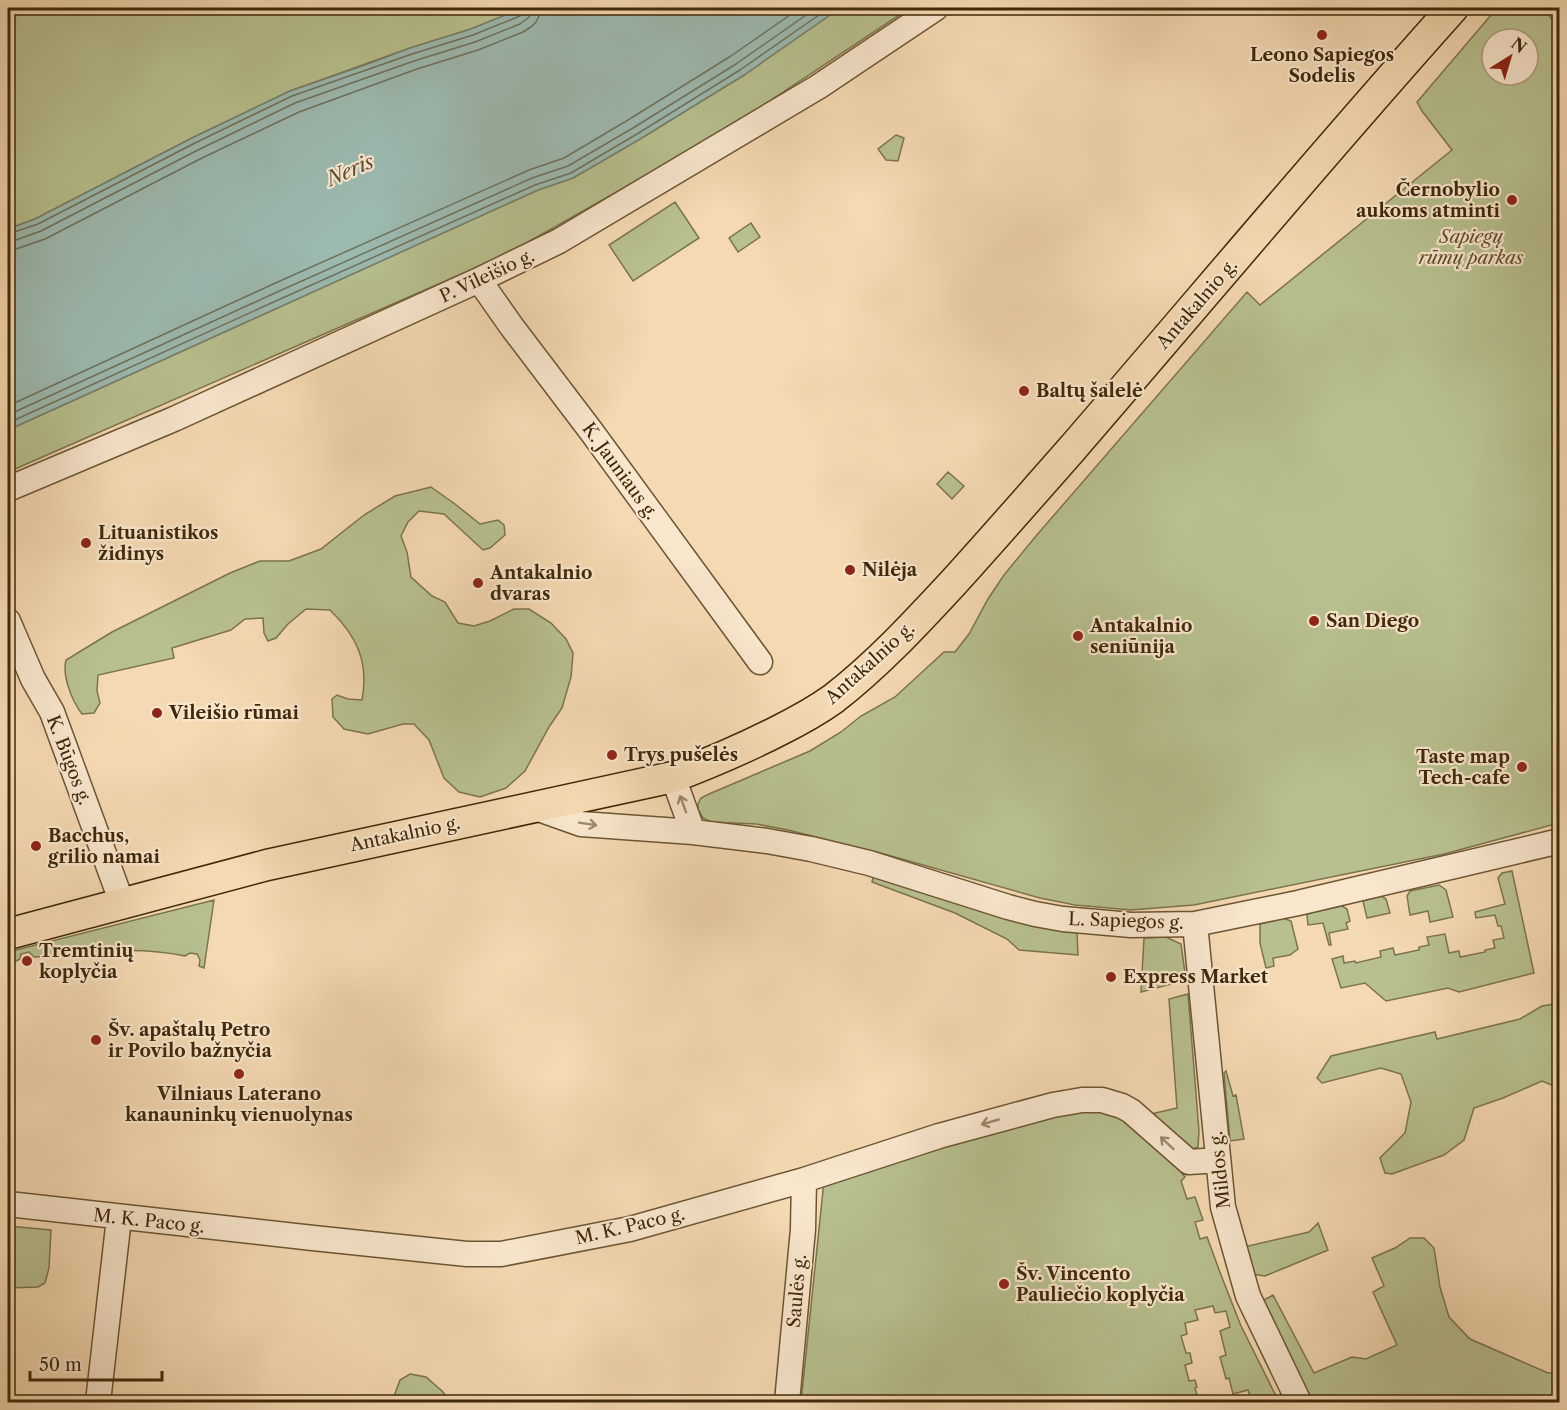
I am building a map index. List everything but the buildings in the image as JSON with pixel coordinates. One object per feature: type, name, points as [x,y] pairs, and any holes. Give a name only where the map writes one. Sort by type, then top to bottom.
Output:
[{"type":"main road","name":"Antakalnio g.","points":[[8,934],[267,865],[673,777],[754,744],[806,716],[830,700],[890,651],[992,540],[1453,8]]},
{"type":"street","name":"P. Vileišio g.","points":[[8,489],[174,419],[479,280],[559,241],[818,87],[936,8]]},
{"type":"street","name":"K. Jauniaus g.","points":[[479,280],[760,662]]},
{"type":"street","name":"K. Būgos g.","points":[[8,621],[33,679],[52,712],[122,903]]},
{"type":"street","points":[[673,777],[693,832]]},
{"type":"street","name":"L. Sapiegos g.","points":[[532,807],[581,824],[767,840],[840,855],[1008,907],[1063,919],[1131,925],[1195,924],[1298,903],[1560,841]]},
{"type":"street","name":"Mildos g.","points":[[1195,924],[1223,1207],[1248,1296],[1299,1402]]},
{"type":"street","name":"M. K. Paco g.","points":[[8,1204],[119,1218],[467,1254],[501,1254],[630,1229],[804,1180],[1032,1110],[1082,1100],[1102,1100],[1131,1111],[1189,1162],[1218,1160]]},
{"type":"street","name":"Saulės g.","points":[[787,1402],[804,1180]]},
{"type":"street","points":[[98,1402],[119,1218]]},
{"type":"green space","points":[[34,8],[523,8],[471,29],[290,91],[192,138],[35,219],[8,229],[8,19]]},
{"type":"green space","points":[[840,8],[910,8],[726,130],[505,255],[8,472],[8,430],[538,190],[573,178],[744,75]]},
{"type":"green space","name":"Sapiegų rūmų parkas","points":[[1497,8],[1543,8],[1559,28],[1559,823],[1444,854],[1194,905],[1131,910],[1075,905],[1040,898],[877,852],[788,830],[756,824],[711,822],[703,818],[698,810],[701,798],[810,751],[841,732],[861,716],[895,697],[944,652],[955,652],[969,634],[1004,575],[1247,292],[1260,305],[1452,150],[1417,102],[1480,28],[1480,87],[1540,87],[1540,27],[1481,27]]},
{"type":"green space","points":[[896,135],[904,138],[898,161],[886,160],[878,149]]},
{"type":"green space","points":[[675,202],[699,238],[633,281],[609,245]]},
{"type":"green space","points":[[751,223],[760,237],[738,252],[729,238]]},
{"type":"green space","points":[[948,472],[964,486],[952,499],[937,484]]},
{"type":"green space","points":[[431,487],[480,524],[498,520],[504,525],[505,535],[490,548],[483,550],[444,514],[419,511],[408,522],[401,536],[407,552],[411,577],[432,596],[445,602],[458,623],[474,626],[514,609],[529,609],[551,623],[566,639],[573,653],[571,677],[562,708],[525,771],[506,788],[480,797],[459,792],[444,778],[429,740],[414,724],[403,724],[368,734],[344,729],[333,717],[332,699],[337,695],[362,700],[364,674],[359,650],[354,640],[330,610],[306,609],[276,638],[268,641],[264,633],[263,618],[245,619],[231,630],[172,648],[174,658],[98,675],[97,691],[100,703],[94,713],[82,714],[78,709],[71,695],[65,673],[66,660],[112,632],[230,573],[260,561],[289,561],[321,549],[364,515],[395,496]]},
{"type":"green space","points":[[1512,871],[1534,973],[1459,992],[1448,988],[1386,1001],[1365,983],[1341,988],[1332,959],[1343,956],[1344,963],[1355,961],[1356,963],[1381,957],[1380,951],[1393,948],[1395,955],[1419,950],[1419,947],[1429,945],[1427,937],[1445,934],[1449,953],[1459,951],[1460,957],[1495,948],[1493,940],[1504,938],[1495,915],[1476,918],[1475,912],[1505,904],[1498,878],[1502,873]]},
{"type":"green space","points":[[874,874],[1077,932],[1078,955],[1019,950],[1007,939],[955,913],[872,882]]},
{"type":"green space","points":[[1439,885],[1446,890],[1453,917],[1430,922],[1428,911],[1410,915],[1407,896],[1410,891]]},
{"type":"green space","points":[[1381,896],[1386,899],[1390,913],[1367,918],[1363,901]]},
{"type":"green space","points":[[214,900],[204,968],[199,966],[200,960],[197,954],[190,953],[185,956],[128,950],[34,957],[29,952],[21,954],[20,959],[8,965],[8,952]]},
{"type":"green space","points":[[1342,906],[1347,909],[1350,921],[1346,923],[1348,929],[1329,933],[1331,945],[1329,945],[1323,923],[1308,925],[1307,915]]},
{"type":"green space","points":[[1283,918],[1291,921],[1298,949],[1290,955],[1273,958],[1274,966],[1266,968],[1260,943],[1260,924]]},
{"type":"green space","points":[[1166,937],[1181,944],[1186,980],[1141,992],[1144,938]]},
{"type":"green space","points":[[1188,994],[1199,1131],[1198,1147],[1189,1151],[1147,1115],[1177,1108],[1169,999]]},
{"type":"green space","points":[[1554,1004],[1559,1014],[1559,1088],[1542,1081],[1474,1108],[1464,1140],[1444,1155],[1392,1174],[1385,1173],[1380,1158],[1405,1133],[1411,1102],[1401,1074],[1381,1068],[1322,1083],[1317,1078],[1331,1056],[1435,1032],[1437,1039],[1520,1019],[1542,1006]]},
{"type":"green space","points":[[1226,1071],[1233,1096],[1236,1095],[1244,1139],[1230,1141],[1224,1073]]},
{"type":"green space","points":[[1090,1110],[1120,1115],[1152,1136],[1185,1177],[1181,1181],[1187,1199],[1195,1197],[1203,1220],[1195,1222],[1200,1239],[1207,1237],[1241,1326],[1279,1402],[1252,1402],[1248,1390],[1233,1394],[1220,1357],[1226,1355],[1220,1331],[1230,1327],[1226,1311],[1215,1313],[1213,1306],[1195,1310],[1198,1320],[1185,1323],[1187,1334],[1181,1336],[1186,1353],[1190,1353],[1192,1363],[1185,1365],[1189,1381],[1195,1380],[1199,1402],[801,1402],[824,1181],[1046,1118]]},
{"type":"green space","points":[[1318,1223],[1328,1250],[1265,1276],[1252,1274],[1244,1247],[1309,1232]]},
{"type":"green space","points":[[8,1226],[51,1230],[49,1268],[45,1283],[38,1287],[8,1288]]},
{"type":"green space","points":[[1410,1238],[1424,1238],[1434,1248],[1440,1287],[1449,1317],[1470,1339],[1548,1373],[1559,1373],[1559,1402],[1310,1402],[1260,1302],[1273,1295],[1314,1373],[1352,1357],[1366,1359],[1397,1345],[1373,1292],[1384,1286],[1372,1258],[1395,1248]]},
{"type":"green space","points":[[410,1374],[426,1377],[451,1402],[392,1402],[400,1380]]},
{"type":"water","name":"Neris","points":[[523,8],[840,8],[744,75],[573,178],[538,190],[8,430],[8,229],[35,219],[192,138],[290,91],[471,29]]},
{"type":"place","name":"Leono Sapiegos Sodelis","points":[[1322,35]]},
{"type":"place","name":"Černobylio aukoms atminti","points":[[1512,200]]},
{"type":"place","name":"Baltų šalelė","points":[[1024,391]]},
{"type":"place","name":"Lituanistikos židinys","points":[[86,543]]},
{"type":"place","name":"Nilėja","points":[[850,570]]},
{"type":"place","name":"Antakalnio dvaras","points":[[478,583]]},
{"type":"place","name":"San Diego","points":[[1314,621]]},
{"type":"place","name":"Antakalnio seniūnija","points":[[1078,636]]},
{"type":"place","name":"Vileišio rūmai","points":[[157,713]]},
{"type":"place","name":"Trys pušelės","points":[[612,755]]},
{"type":"place","name":"Taste map Tech-cafe","points":[[1522,767]]},
{"type":"place","name":"Bacchus, grilio namai","points":[[36,846]]},
{"type":"place","name":"Tremtinių koplyčia","points":[[27,961]]},
{"type":"place","name":"Express Market","points":[[1111,977]]},
{"type":"place","name":"Šv. apaštalų Petro ir Povilo bažnyčia","points":[[96,1040]]},
{"type":"place","name":"Vilniaus Laterano kanauninkų vienuolynas","points":[[239,1074]]},
{"type":"place","name":"Šv. Vincento Pauliečio koplyčia","points":[[1004,1284]]}]
